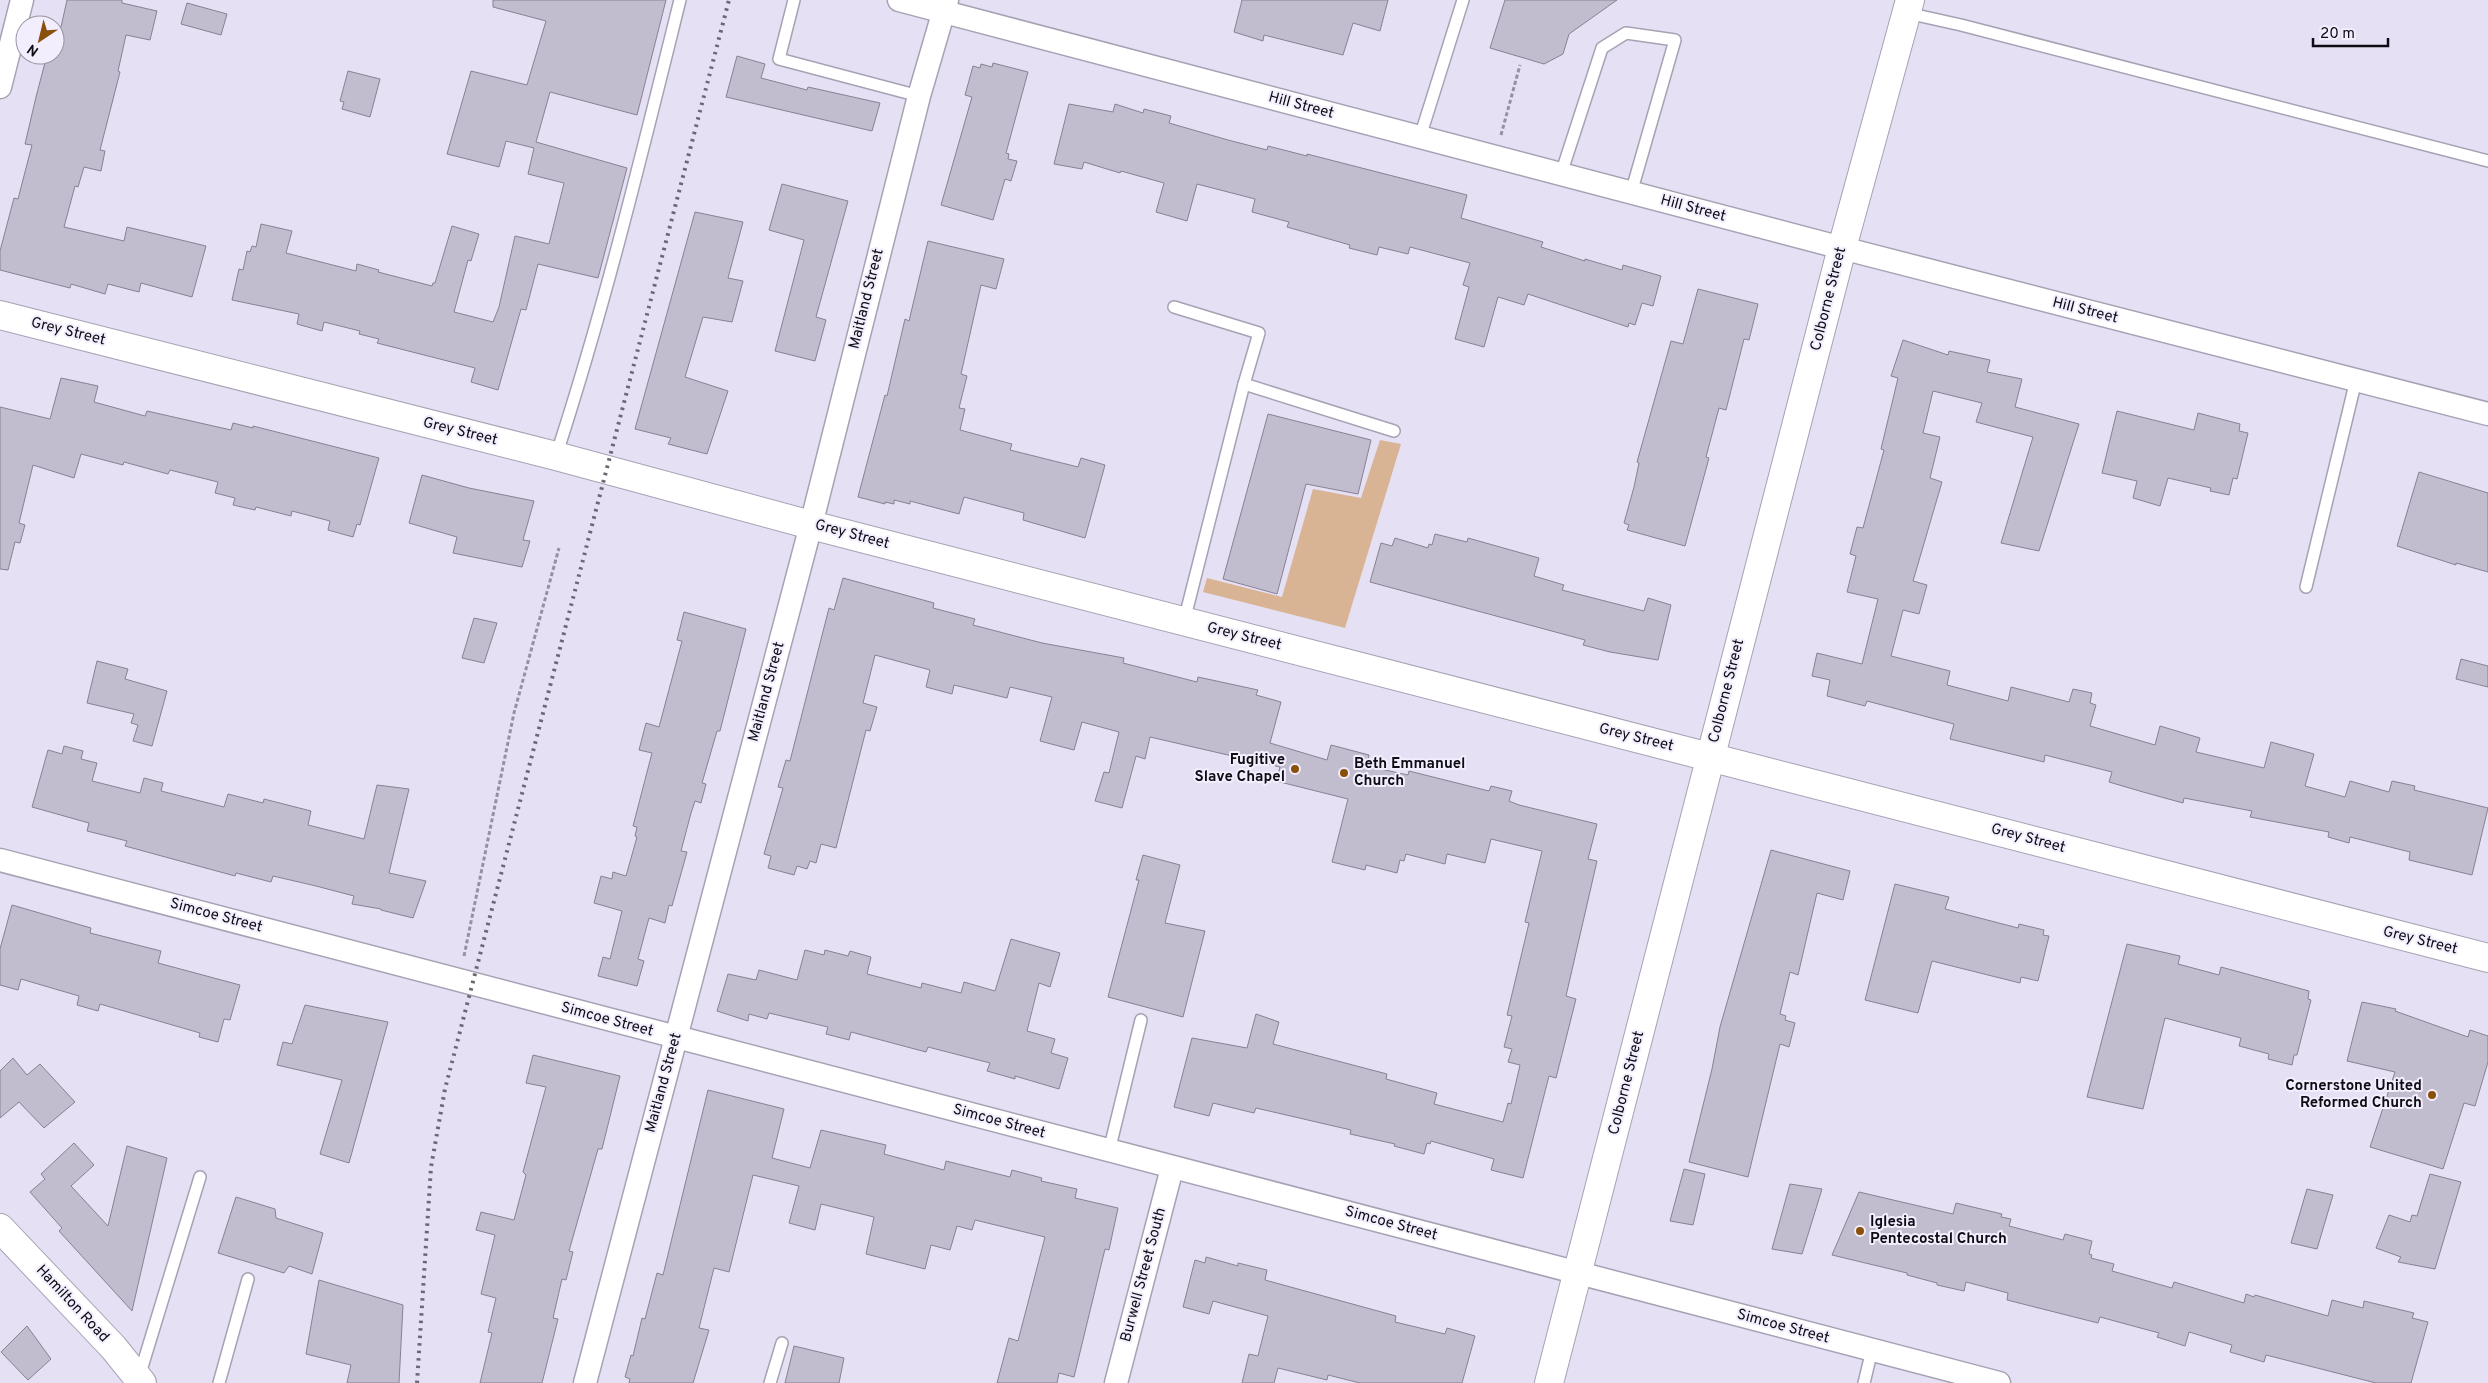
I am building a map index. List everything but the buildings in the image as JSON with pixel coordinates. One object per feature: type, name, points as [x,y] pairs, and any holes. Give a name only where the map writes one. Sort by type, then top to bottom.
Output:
[{"type":"street","points":[[0,87],[22,0]]},
{"type":"street","name":"Hill Street","points":[[899,0],[946,6],[1420,137],[1631,193],[2488,414]]},
{"type":"street","name":"Maitland Street","points":[[585,1383],[811,524],[918,96],[946,6]]},
{"type":"street","name":"Colborne Street","points":[[1549,1383],[1842,248],[1908,6]]},
{"type":"street","name":"Grey Street","points":[[0,315],[556,456],[1184,622],[2488,958]]},
{"type":"street","name":"Simcoe Street","points":[[0,860],[1999,1383]]},
{"type":"street","name":"Burwell Street South","points":[[1116,1383],[1172,1168]]},
{"type":"street","name":"Hamilton Road","points":[[0,1228],[113,1347],[140,1381]]},
{"type":"lane","points":[[556,456],[585,366],[623,232],[680,0]]},
{"type":"lane","points":[[794,0],[779,59],[918,96]]},
{"type":"lane","points":[[1420,137],[1463,0]]},
{"type":"lane","points":[[1908,6],[1962,25],[2488,161]]},
{"type":"lane","points":[[1561,174],[1602,48],[1626,32],[1675,40],[1631,193]]},
{"type":"lane","points":[[1174,307],[1259,333],[1244,384],[1184,622]]},
{"type":"lane","points":[[2306,587],[2356,380]]},
{"type":"lane","points":[[1244,384],[1394,431]]},
{"type":"lane","points":[[1109,1151],[1141,1020]]},
{"type":"lane","points":[[140,1381],[200,1177]]},
{"type":"lane","points":[[219,1383],[248,1279]]},
{"type":"lane","points":[[770,1383],[782,1343]]},
{"type":"lane","points":[[1864,1383],[1872,1350]]},
{"type":"path","points":[[1495,157],[1520,65]]},
{"type":"path","points":[[459,981],[514,714],[559,548]]},
{"type":"shaded area","points":[[1380,440],[1401,444],[1345,628],[1203,592],[1207,578],[1282,597],[1313,489],[1361,498]]},
{"type":"railway","points":[[417,1383],[431,1167],[445,1089],[729,0]]},
{"type":"place","name":"Fugitive Slave Chapel","points":[[1295,769]]},
{"type":"place","name":"Beth Emmanuel Church","points":[[1344,773]]},
{"type":"place","name":"Cornerstone United Reformed Church","points":[[2432,1095]]},
{"type":"place","name":"Iglesia Pentecostal Church","points":[[1860,1231]]}]
